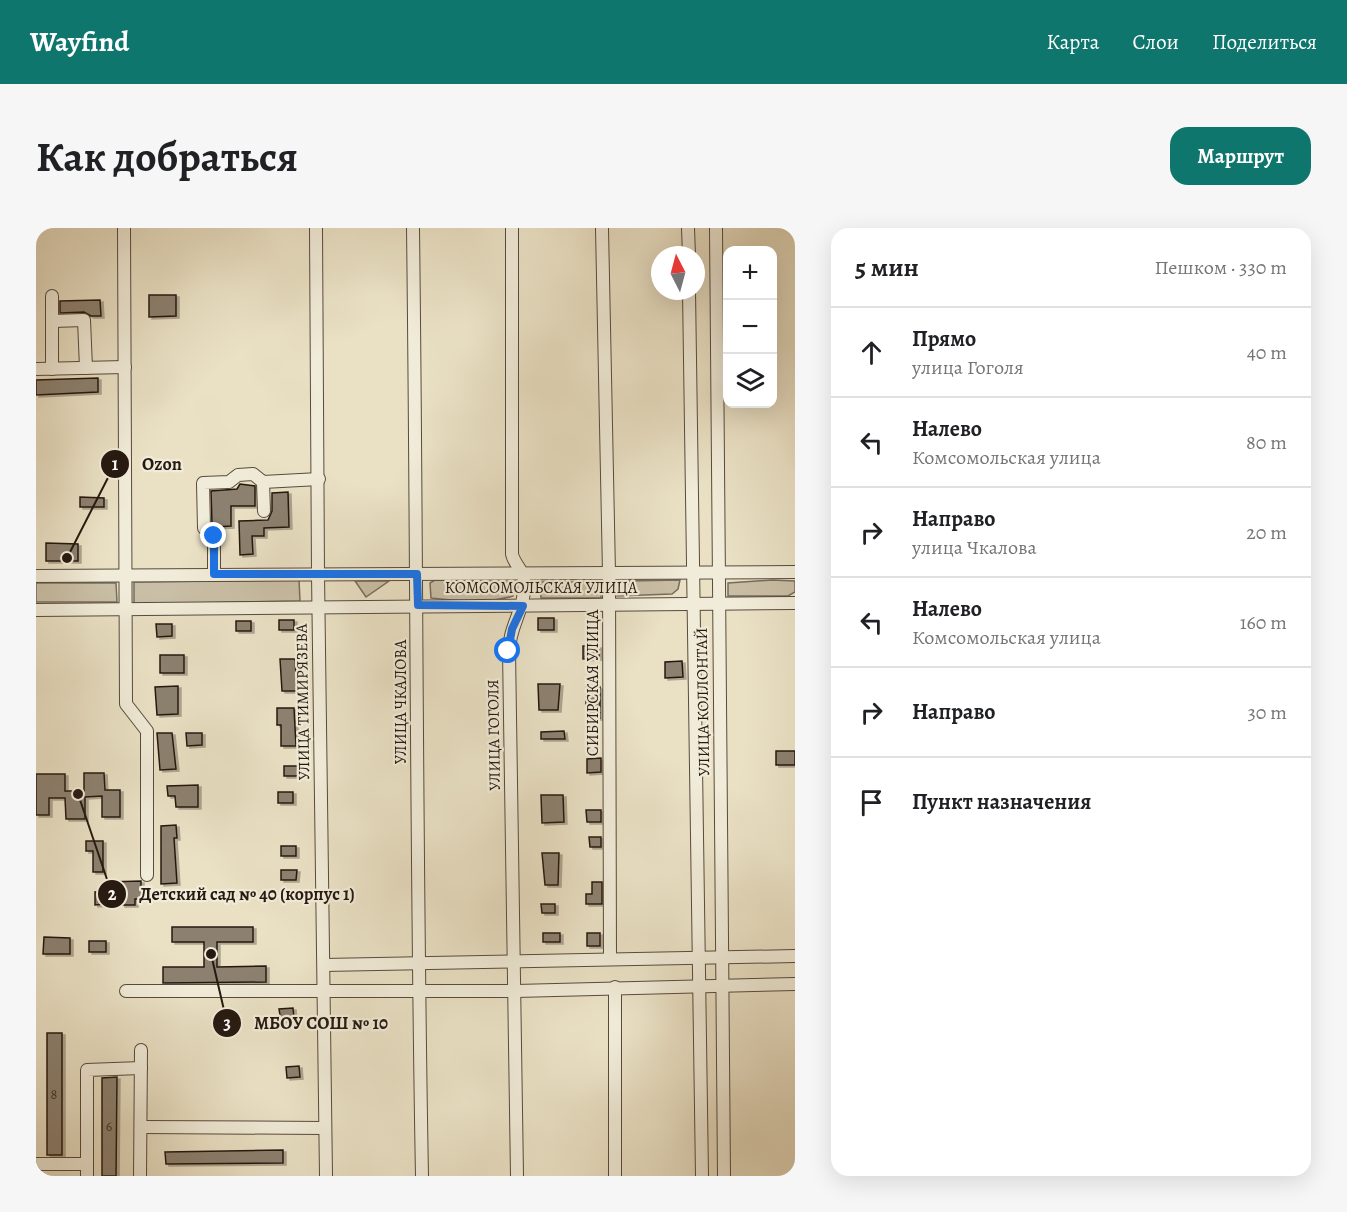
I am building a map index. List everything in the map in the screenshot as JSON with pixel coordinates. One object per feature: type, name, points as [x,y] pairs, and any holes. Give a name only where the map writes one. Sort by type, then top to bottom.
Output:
[{"type":"street","points":[[124,228],[123,575],[126,609],[126,704],[147,730],[147,875]]},
{"type":"street","name":"УЛИЦА ТИМИРЯЗЕВА","points":[[316,228],[318,606],[326,1176]]},
{"type":"street","name":"УЛИЦА ЧКАЛОВА","points":[[413,228],[418,605],[417,964],[422,1176]]},
{"type":"street","name":"УЛИЦА ГОГОЛЯ","points":[[512,228],[512,554],[514,565],[523,575],[523,606],[512,629],[508,651],[516,991],[517,1176]]},
{"type":"street","name":"СИБИРСКАЯ УЛИЦА","points":[[602,228],[609,573],[610,958]]},
{"type":"street","points":[[688,228],[688,246]]},
{"type":"street","name":"УЛИЦА КОЛЛОНТАЙ","points":[[716,228],[724,1176]]},
{"type":"street","points":[[52,296],[52,369]]},
{"type":"street","name":"УЛИЦА КОЛЛОНТАЙ","points":[[689,300],[699,985]]},
{"type":"street","points":[[53,321],[84,320],[87,368]]},
{"type":"street","points":[[36,369],[125,367]]},
{"type":"street","points":[[214,574],[214,536],[204,528],[203,483],[229,482],[238,475],[253,474],[263,482],[319,479]]},
{"type":"street","points":[[263,482],[264,511]]},
{"type":"street","name":"КОМСОМОЛЬСКАЯ УЛИЦА","points":[[36,576],[795,572]]},
{"type":"street","name":"КОМСОМОЛЬСКАЯ УЛИЦА","points":[[36,610],[795,603]]},
{"type":"street","points":[[324,965],[698,956],[795,956]]},
{"type":"street","points":[[126,991],[516,991],[795,984]]},
{"type":"street","points":[[699,985],[702,1176]]},
{"type":"street","points":[[615,987],[615,1176]]},
{"type":"street","points":[[140,1176],[141,1050]]},
{"type":"street","points":[[36,1164],[87,1170],[87,1070],[141,1068]]},
{"type":"street","points":[[141,1127],[325,1128]]},
{"type":"shaded area","points":[[299,580],[300,601],[134,604],[134,582]]},
{"type":"shaded area","points":[[435,580],[510,582],[514,588],[513,596],[483,601],[431,598],[430,583]]},
{"type":"shaded area","points":[[680,580],[678,589],[672,594],[617,596],[618,584],[627,581]]},
{"type":"shaded area","points":[[355,581],[389,581],[366,597]]},
{"type":"shaded area","points":[[795,581],[795,592],[788,596],[728,596],[728,583]]},
{"type":"shaded area","points":[[540,582],[601,582],[601,598],[541,598]]},
{"type":"shaded area","points":[[36,583],[116,583],[117,602],[36,602]]},
{"type":"building","points":[[149,295],[176,295],[176,316],[149,317]]},
{"type":"building","points":[[100,300],[101,316],[91,316],[84,312],[60,313],[60,301]]},
{"type":"building","points":[[98,378],[98,392],[36,395],[36,380]]},
{"type":"building","points":[[240,484],[255,486],[255,506],[231,506],[231,526],[216,527],[212,524],[211,491],[237,489]]},
{"type":"building","points":[[288,492],[289,527],[264,528],[264,536],[252,536],[253,554],[240,555],[239,521],[268,520],[272,511],[272,493]]},
{"type":"building","points":[[80,497],[104,498],[104,507],[80,507]]},
{"type":"building","points":[[46,543],[78,544],[78,561],[46,561]]},
{"type":"building","points":[[538,618],[554,618],[554,630],[538,630]]},
{"type":"building","points":[[279,620],[294,620],[294,630],[279,630]]},
{"type":"building","points":[[236,621],[251,621],[251,631],[236,631]]},
{"type":"building","points":[[156,624],[172,624],[172,636],[157,637]]},
{"type":"building","points":[[583,646],[599,646],[599,658],[583,659]]},
{"type":"building","points":[[160,655],[184,655],[184,673],[160,673]]},
{"type":"building","points":[[280,659],[295,659],[297,691],[282,691]]},
{"type":"building","points":[[682,661],[683,677],[665,678],[665,662]]},
{"type":"building","points":[[538,684],[560,684],[558,710],[539,710]]},
{"type":"building","points":[[178,686],[178,714],[157,715],[155,687]]},
{"type":"building","points":[[586,687],[600,687],[600,718],[586,719]]},
{"type":"building","points":[[277,708],[294,708],[296,746],[281,746],[281,725],[277,725]]},
{"type":"building","points":[[564,731],[565,739],[541,739],[541,732]]},
{"type":"building","points":[[157,733],[172,733],[176,769],[160,770]]},
{"type":"building","points":[[186,733],[202,733],[202,745],[187,746]]},
{"type":"building","points":[[776,751],[795,751],[795,765],[776,765]]},
{"type":"building","points":[[601,758],[601,772],[587,773],[587,759]]},
{"type":"building","points":[[284,766],[299,766],[299,776],[284,776]]},
{"type":"building","points":[[84,773],[104,773],[105,790],[120,790],[120,817],[102,817],[102,796],[85,797],[85,819],[66,819],[65,798],[49,798],[49,815],[36,815],[36,774],[65,774],[65,791],[84,791]]},
{"type":"building","points":[[198,785],[198,807],[176,807],[175,796],[168,796],[167,786]]},
{"type":"building","points":[[278,792],[293,792],[293,803],[278,803]]},
{"type":"building","points":[[541,795],[563,795],[564,822],[542,823]]},
{"type":"building","points":[[586,810],[601,810],[601,822],[587,822]]},
{"type":"building","points":[[176,825],[177,838],[174,838],[177,883],[161,884],[161,826]]},
{"type":"building","points":[[589,837],[601,837],[601,847],[590,847]]},
{"type":"building","points":[[86,841],[103,841],[103,872],[93,872],[93,851],[86,851]]},
{"type":"building","points":[[281,846],[296,846],[296,856],[281,856]]},
{"type":"building","points":[[542,853],[559,853],[558,885],[545,885]]},
{"type":"building","points":[[281,870],[297,870],[296,880],[281,880]]},
{"type":"building","points":[[141,881],[141,899],[135,899],[135,905],[122,905],[122,900],[106,900],[106,904],[95,905],[95,892],[108,891],[108,882]]},
{"type":"building","points":[[592,882],[602,882],[602,904],[586,904],[586,894],[592,894]]},
{"type":"building","points":[[541,904],[555,904],[555,913],[542,913]]},
{"type":"building","points":[[172,927],[253,927],[253,942],[217,942],[217,967],[266,966],[266,982],[163,983],[163,967],[204,967],[204,942],[172,942]]},
{"type":"building","points":[[543,933],[560,933],[560,942],[543,942]]},
{"type":"building","points":[[587,933],[600,933],[600,946],[587,946]]},
{"type":"building","points":[[44,937],[70,938],[70,954],[43,954]]},
{"type":"building","points":[[89,941],[106,941],[106,952],[89,952]]},
{"type":"building","points":[[293,1008],[294,1019],[281,1021],[279,1009]]},
{"type":"building","points":[[47,1033],[62,1033],[62,1155],[47,1155]]},
{"type":"building","points":[[299,1066],[300,1077],[287,1078],[286,1067]]},
{"type":"building","points":[[117,1077],[116,1176],[102,1176],[102,1078]]},
{"type":"building","points":[[283,1150],[283,1163],[166,1164],[165,1152]]},
{"type":"place","name":"Ozon","points":[[67,558]]},
{"type":"place","name":"Детский сад № 40 (корпус 1)","points":[[78,794]]},
{"type":"place","name":"МБОУ СОШ № 10","points":[[211,954]]},
{"type":"route","points":[[214,536],[214,574],[417,574],[418,605],[523,606],[510,635],[508,651]]}]
